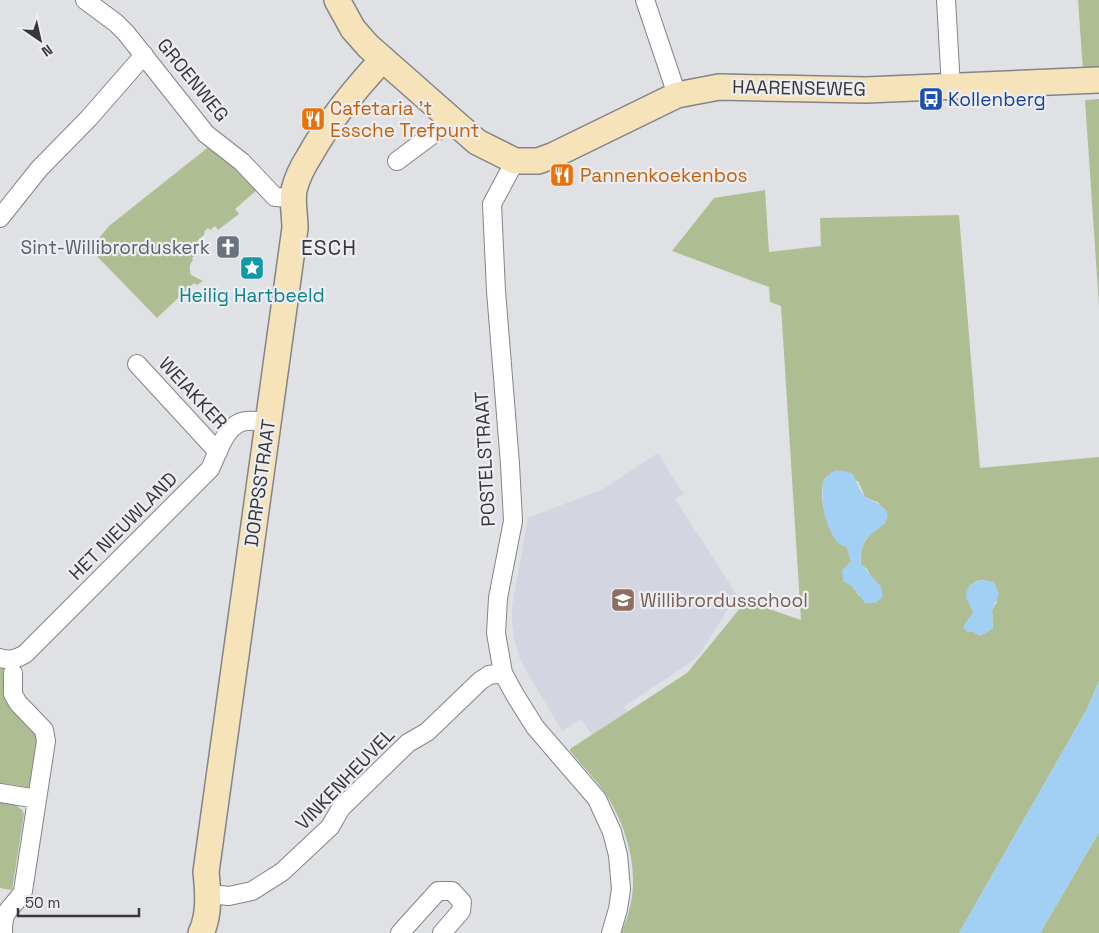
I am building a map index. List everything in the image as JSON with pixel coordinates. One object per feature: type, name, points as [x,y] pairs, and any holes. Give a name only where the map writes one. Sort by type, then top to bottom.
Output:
[{"type":"street","name":"GROENWEG","points":[[85,0],[116,23],[144,55],[206,134],[242,162],[275,197],[293,198]]},
{"type":"street","points":[[337,0],[346,18],[360,38],[383,59],[478,142],[515,161]]},
{"type":"street","points":[[646,0],[677,95]]},
{"type":"street","points":[[946,0],[951,87]]},
{"type":"street","points":[[0,218],[39,168],[89,118],[144,55]]},
{"type":"street","name":"DORPSSTRAAT","points":[[202,933],[209,894],[206,872],[295,228],[293,198],[299,175],[318,141],[344,102],[383,59]]},
{"type":"street","name":"HAARENSEWEG","points":[[515,161],[538,161],[552,156],[677,95],[718,87],[866,90],[1095,80]]},
{"type":"street","points":[[397,161],[452,120]]},
{"type":"street","name":"POSTELSTRAAT","points":[[515,161],[492,204],[496,291],[513,520],[498,598],[496,633],[504,673],[515,695],[535,726],[597,799],[612,832],[618,855],[620,889],[618,908],[611,933]]},
{"type":"street","name":"WEIAKKER","points":[[137,364],[218,452]]},
{"type":"street","name":"HET NIEUWLAND","points":[[0,658],[9,660],[25,654],[210,469],[228,433],[236,425],[246,420],[268,422]]},
{"type":"street","points":[[3,933],[5,916],[11,906],[19,900],[23,892],[46,741],[44,730],[18,703],[13,694],[13,673]]},
{"type":"street","name":"VINKENHEUVEL","points":[[209,894],[229,896],[252,891],[282,872],[330,827],[341,808],[408,743],[427,732],[480,681],[489,675],[504,673]]},
{"type":"street","points":[[0,793],[37,799]]},
{"type":"street","points":[[400,933],[438,891],[452,891],[462,902],[462,911],[442,933]]},
{"type":"shaded area","name":"Willibrordusschool","points":[[658,453],[683,494],[675,499],[737,595],[697,658],[623,707],[630,716],[595,739],[581,719],[562,731],[520,660],[515,642],[512,606],[528,518],[603,489]]},
{"type":"green space","points":[[1078,0],[1099,0],[1099,70],[1083,71]]},
{"type":"green space","points":[[1099,99],[1099,306],[1085,100]]},
{"type":"green space","points":[[211,145],[259,188],[235,209],[239,214],[218,230],[215,226],[210,230],[208,228],[204,232],[205,234],[194,244],[194,250],[198,253],[192,258],[190,273],[203,281],[197,285],[194,283],[157,318],[90,249],[109,226]]},
{"type":"green space","points":[[765,190],[769,252],[821,246],[820,218],[959,215],[980,468],[1099,457],[1099,681],[1087,709],[959,933],[621,933],[629,910],[633,879],[632,864],[625,835],[607,796],[570,749],[687,673],[746,601],[801,620],[781,306],[770,302],[769,287],[672,251],[714,198]],"holes":[[[827,476],[858,481],[865,497],[879,503],[885,523],[869,535],[863,545],[861,557],[861,565],[867,569],[872,578],[881,587],[859,596],[842,571],[851,561],[847,547],[837,541],[826,519],[822,490]],[[985,580],[997,602],[992,610],[993,629],[963,627],[973,613],[969,586],[977,581]]]},
{"type":"green space","points":[[0,665],[4,668],[40,734],[31,786],[24,790],[0,787]]},
{"type":"green space","points":[[0,800],[17,802],[17,806],[24,814],[12,890],[0,888]]},
{"type":"green space","points":[[1099,832],[1099,933],[1040,933],[1095,839]]},
{"type":"water","points":[[837,470],[852,473],[864,495],[881,505],[887,513],[886,521],[883,525],[864,542],[861,554],[861,565],[881,589],[883,597],[875,603],[865,603],[853,587],[843,581],[842,571],[851,561],[847,547],[837,542],[829,528],[824,512],[823,496],[823,480]]},
{"type":"water","points":[[985,580],[994,582],[999,594],[992,610],[993,629],[980,636],[973,632],[967,632],[963,627],[973,613],[966,593],[970,586]]},
{"type":"water","points":[[1099,681],[1099,832],[1040,933],[959,933],[1087,709]]},
{"type":"place","name":"Kollenberg","points":[[931,99]]},
{"type":"place","name":"Cafetaria 't Essche Trefpunt","points":[[313,119]]},
{"type":"place","name":"Pannenkoekenbos","points":[[562,175]]},
{"type":"place","name":"Sint-Willibrorduskerk","points":[[228,247]]},
{"type":"place","name":"Heilig Hartbeeld","points":[[252,268]]},
{"type":"place","name":"Willibrordusschool","points":[[623,600]]},
{"type":"district","name":"ESCH","points":[[329,247]]}]
